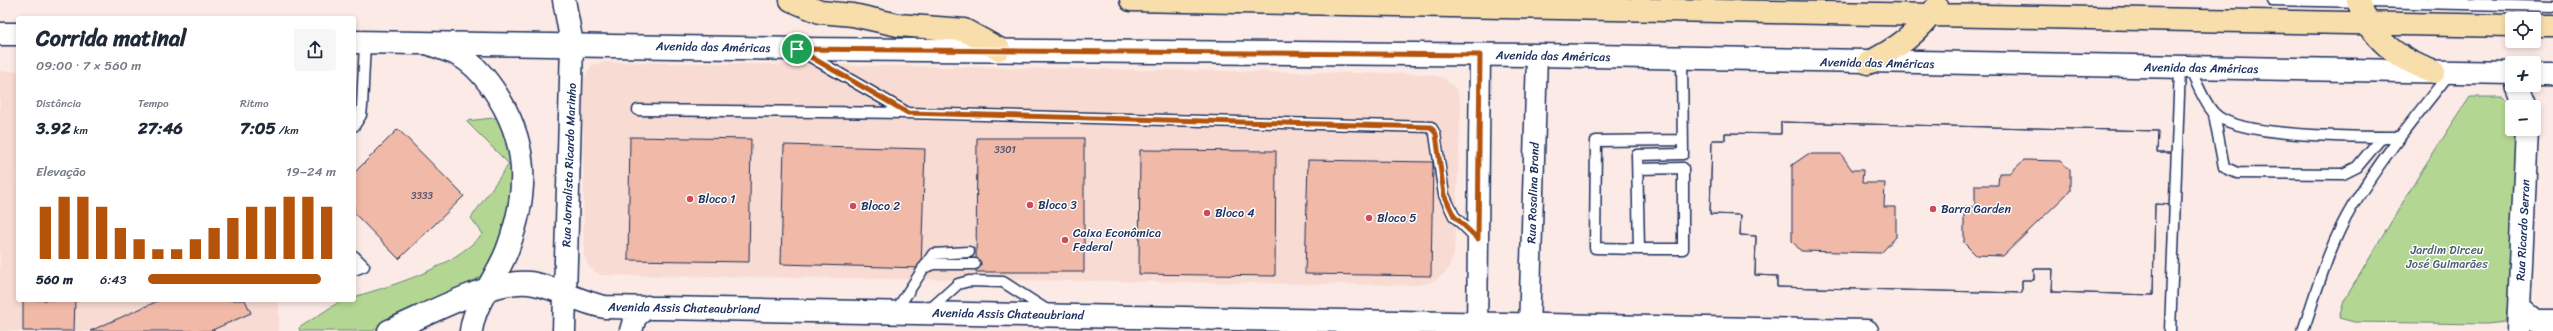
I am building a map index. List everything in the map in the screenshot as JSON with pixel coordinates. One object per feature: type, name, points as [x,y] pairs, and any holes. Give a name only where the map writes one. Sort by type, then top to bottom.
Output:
[{"type":"highway","points":[[791,0],[820,12],[853,15],[898,25],[964,30],[998,49]]},
{"type":"highway","points":[[1131,0],[1936,7],[2505,26]]},
{"type":"highway","points":[[2358,1],[2368,22],[2388,48],[2398,56],[2442,72]]},
{"type":"highway","points":[[1868,63],[1907,40],[1936,7]]},
{"type":"highway","points":[[2541,26],[2553,26]]},
{"type":"street","name":"Rua Jornalista Ricardo Marinho","points":[[564,0],[572,44],[564,331]]},
{"type":"street","points":[[0,34],[16,34]]},
{"type":"street","name":"Avenida das Américas","points":[[360,42],[572,44],[797,49],[998,49],[1480,55],[1682,60],[2442,72],[2505,77]]},
{"type":"street","points":[[426,43],[456,54],[477,70],[507,109],[520,147],[523,172],[520,212],[508,250],[486,289],[474,316],[471,331]]},
{"type":"street","points":[[1477,327],[1480,55]]},
{"type":"street","name":"Rua Rosalina Brand","points":[[1529,327],[1537,56]]},
{"type":"street","points":[[2541,74],[2553,74]]},
{"type":"street","name":"Rua Ricardo Serran","points":[[2518,331],[2527,136]]},
{"type":"street","name":"Avenida Assis Chateaubriand","points":[[389,331],[486,289],[528,283],[547,286],[564,296],[604,307],[1055,315],[1329,325],[1867,331]]},
{"type":"street","points":[[631,331],[635,317],[648,307]]},
{"type":"street","points":[[2519,308],[2535,321],[2553,321]]},
{"type":"lane","points":[[2272,0],[2553,6]]},
{"type":"lane","points":[[356,123],[361,115],[362,107],[360,42]]},
{"type":"lane","points":[[797,49],[908,113]]},
{"type":"lane","points":[[1639,249],[1638,155],[1682,154],[1682,60]]},
{"type":"lane","points":[[2184,68],[2214,114],[2224,167],[2237,173],[2343,174],[2357,168],[2382,137]]},
{"type":"lane","points":[[2170,331],[2184,68]]},
{"type":"lane","points":[[2303,331],[2331,253],[2348,214],[2442,72]]},
{"type":"lane","points":[[638,110],[908,113],[1431,127],[1436,134],[1444,195],[1454,216],[1478,239]]},
{"type":"lane","points":[[2214,114],[2233,123],[2254,129],[2337,136],[2400,137]]},
{"type":"lane","points":[[1638,169],[1683,168],[1683,249],[1595,248],[1596,141],[1682,140]]},
{"type":"lane","points":[[895,312],[930,256],[936,252],[970,252]]},
{"type":"lane","points":[[356,258],[364,266],[356,269]]},
{"type":"lane","points":[[923,268],[934,264],[975,264]]},
{"type":"lane","points":[[927,312],[958,284],[969,280],[1003,282],[1055,315]]},
{"type":"shaded area","points":[[605,62],[1424,74],[1444,78],[1456,89],[1461,105],[1454,254],[1447,271],[1434,281],[1418,285],[600,275],[589,267],[584,256],[583,94],[585,77],[592,65]]},
{"type":"shaded area","points":[[0,71],[16,71],[16,302],[279,302],[279,331],[0,331]]},
{"type":"green space","name":"Jardim Dirceu José Guimarães","points":[[2470,97],[2504,97],[2507,100],[2505,100],[2505,136],[2516,136],[2517,156],[2510,296],[2505,322],[2487,324],[2354,322],[2339,318],[2344,301],[2424,167]]},
{"type":"green space","points":[[502,117],[515,150],[512,210],[502,246],[480,277],[446,297],[372,331],[300,331],[299,328],[339,302],[356,302],[356,296],[406,280],[439,266],[455,257],[483,234],[471,218],[509,164],[466,121]]},
{"type":"building","name":"Barra Garden","points":[[1781,122],[2158,131],[2157,153],[2175,153],[2173,205],[2155,204],[2153,295],[2052,292],[2053,269],[2034,269],[2034,280],[2022,280],[2022,293],[1777,287],[1777,276],[1755,275],[1756,236],[1740,235],[1741,215],[1710,214],[1712,140],[1725,140],[1725,133],[1781,134]],"holes":[[[1808,154],[1841,154],[1852,170],[1863,170],[1862,183],[1885,183],[1884,207],[1896,207],[1896,237],[1881,253],[1801,251],[1792,241],[1792,165]],[[2024,160],[2060,161],[2070,170],[2070,191],[2003,256],[1976,255],[1964,243],[1964,207],[1975,207],[1975,185],[1998,185],[1999,173],[2010,173]]]},
{"type":"building","name":"Barra Garden","points":[[1781,122],[2158,131],[2157,153],[2175,153],[2173,205],[2155,204],[2153,295],[2052,292],[2053,269],[2034,269],[2034,280],[2022,280],[2022,293],[1777,287],[1777,276],[1755,275],[1756,236],[1740,235],[1741,215],[1710,214],[1712,140],[1725,140],[1725,133],[1781,134]]},
{"type":"building","points":[[398,129],[464,196],[399,259],[356,215],[356,171]]},
{"type":"building","name":"Bloco 1","points":[[630,137],[751,139],[749,262],[628,260]]},
{"type":"building","name":"Bloco 3","points":[[977,138],[1084,138],[1084,272],[976,272]]},
{"type":"building","name":"Bloco 2","points":[[784,145],[925,149],[921,268],[781,264]]},
{"type":"building","name":"Bloco 4","points":[[1140,150],[1276,151],[1275,276],[1139,274]]},
{"type":"building","name":"Bloco 5","points":[[1308,160],[1433,162],[1431,276],[1305,274]]},
{"type":"building","points":[[23,302],[75,302],[74,331],[23,331]]},
{"type":"building","points":[[155,302],[246,302],[251,313],[210,331],[90,331]]},
{"type":"place","name":"Bloco 1","points":[[690,199]]},
{"type":"place","name":"Bloco 3","points":[[1030,205]]},
{"type":"place","name":"Bloco 2","points":[[853,206]]},
{"type":"place","name":"Barra Garden","points":[[1933,209]]},
{"type":"place","name":"Bloco 4","points":[[1207,213]]},
{"type":"place","name":"Bloco 5","points":[[1369,218]]},
{"type":"place","name":"Caixa Econômica Federal","points":[[1065,240]]},
{"type":"route","points":[[797,49],[998,49],[1480,55],[1478,239],[1454,216],[1444,195],[1436,134],[1431,127],[908,113],[797,49]]}]
